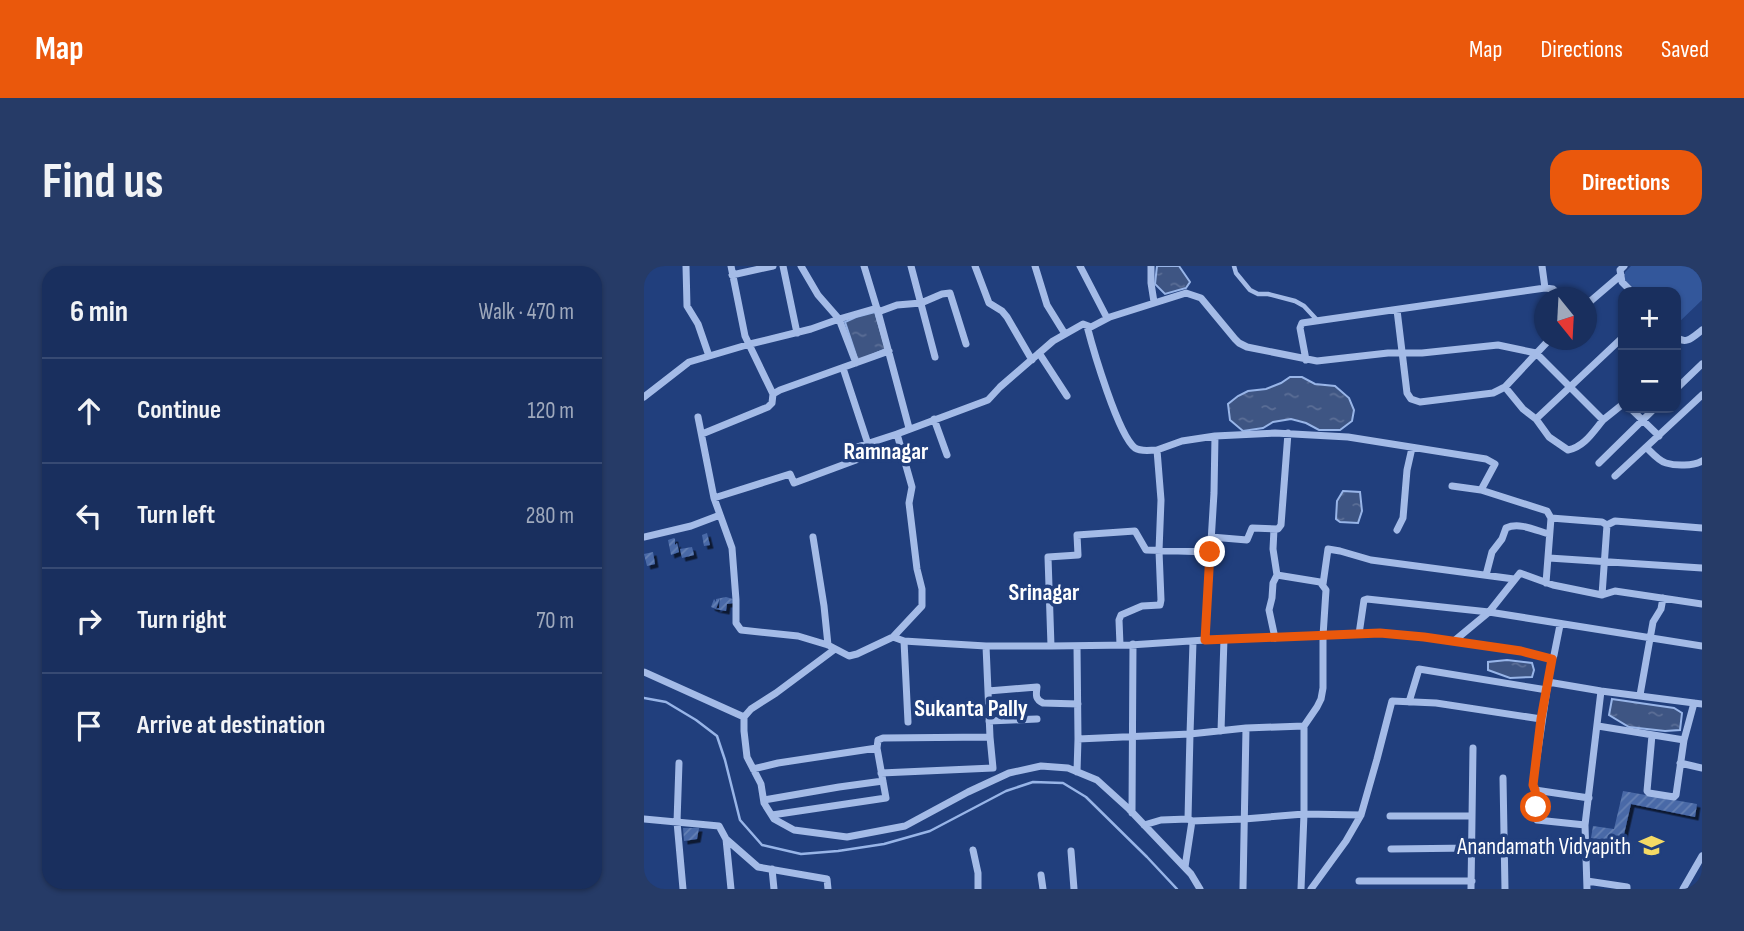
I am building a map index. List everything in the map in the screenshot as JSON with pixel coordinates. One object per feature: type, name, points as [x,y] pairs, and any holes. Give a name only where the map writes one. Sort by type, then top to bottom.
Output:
[{"type":"street","points":[[686,266],[687,306],[698,324],[709,356]]},
{"type":"street","points":[[702,434],[772,403],[773,394],[743,329],[731,266]]},
{"type":"street","points":[[732,275],[774,266]]},
{"type":"street","points":[[782,266],[797,333]]},
{"type":"street","points":[[801,266],[818,295],[839,319],[856,363]]},
{"type":"street","points":[[864,266],[909,428]]},
{"type":"street","points":[[911,266],[935,357]]},
{"type":"street","points":[[975,266],[989,303],[1007,317],[1032,360]]},
{"type":"street","points":[[1035,266],[1047,305],[1065,334]]},
{"type":"street","points":[[1080,266],[1107,318]]},
{"type":"street","points":[[1151,266],[1154,302]]},
{"type":"street","points":[[1542,266],[1545,287]]},
{"type":"street","points":[[1624,266],[1620,270],[1622,282],[1627,287]]},
{"type":"street","points":[[1597,296],[1621,275]]},
{"type":"street","points":[[1306,360],[1300,328],[1302,323],[1534,290]]},
{"type":"street","points":[[645,393],[689,362],[839,319],[897,305],[921,303],[942,294],[950,293],[966,344]]},
{"type":"street","points":[[714,498],[790,474],[794,483],[856,460],[856,448],[988,400],[1053,341],[1083,324],[1091,327],[1107,318],[1186,293],[1201,298],[1237,341],[1268,352],[1306,360],[1498,345],[1536,353],[1603,420]]},
{"type":"street","points":[[1397,310],[1407,393],[1411,399],[1420,402],[1493,393],[1505,387],[1539,350]]},
{"type":"street","points":[[1087,326],[1114,411],[1123,430],[1138,449],[1157,450],[1182,441],[1246,433],[1348,437],[1486,459],[1495,464],[1482,490]]},
{"type":"street","points":[[1681,339],[1689,340],[1702,331]]},
{"type":"street","points":[[1536,419],[1618,342]]},
{"type":"street","points":[[773,394],[889,351]]},
{"type":"street","points":[[1040,354],[1066,396]]},
{"type":"street","points":[[1681,383],[1702,364]]},
{"type":"street","points":[[843,368],[867,444]]},
{"type":"street","points":[[1505,387],[1523,409],[1536,419],[1549,437],[1568,450],[1576,449],[1582,444],[1603,420],[1618,408]]},
{"type":"street","points":[[1615,476],[1702,396]]},
{"type":"street","points":[[1635,413],[1659,436]]},
{"type":"street","points":[[1599,463],[1651,413]]},
{"type":"street","points":[[698,417],[714,498],[732,548],[738,628],[798,636],[849,656],[893,637],[922,606],[922,587],[909,503],[912,487],[897,433]]},
{"type":"street","points":[[934,419],[947,455]]},
{"type":"street","points":[[1211,537],[1247,540],[1252,528],[1278,529],[1281,525],[1288,433]]},
{"type":"street","points":[[1205,640],[1215,436]]},
{"type":"street","points":[[1397,530],[1403,517],[1407,470],[1412,448]]},
{"type":"street","points":[[1647,448],[1666,463],[1695,465],[1702,461]]},
{"type":"street","points":[[1119,645],[1121,615],[1142,606],[1160,605],[1161,600],[1161,500],[1157,450]]},
{"type":"street","points":[[1452,486],[1482,490],[1547,511],[1551,518],[1546,583]]},
{"type":"street","points":[[644,537],[691,526],[720,515]]},
{"type":"street","points":[[1551,518],[1602,522],[1607,525]]},
{"type":"street","points":[[1607,525],[1615,521],[1702,528]]},
{"type":"street","points":[[1486,575],[1492,552],[1506,528],[1512,525],[1521,526],[1549,534]]},
{"type":"street","points":[[1602,595],[1607,525]]},
{"type":"street","points":[[1274,529],[1273,549],[1277,575],[1273,583],[1269,610],[1275,638]]},
{"type":"street","points":[[1051,646],[1051,582],[1048,557],[1078,555],[1077,535],[1135,531],[1146,550],[1210,552]]},
{"type":"street","points":[[813,537],[824,606],[835,649]]},
{"type":"street","points":[[1301,889],[1304,726],[1317,707],[1323,688],[1324,584],[1328,550],[1371,560],[1514,579]]},
{"type":"street","points":[[1549,558],[1702,568]]},
{"type":"street","points":[[1454,641],[1489,612],[1520,573],[1546,583],[1602,595],[1615,591],[1702,604]]},
{"type":"street","points":[[1277,575],[1324,584]]},
{"type":"street","points":[[1640,695],[1649,638],[1663,598]]},
{"type":"street","points":[[1359,634],[1362,605],[1367,599],[1489,612],[1702,646]]},
{"type":"street","points":[[1560,625],[1541,719],[1533,785],[1537,820],[1585,825]]},
{"type":"street","points":[[893,637],[904,641],[986,646],[1077,646],[1380,633],[1521,651],[1552,659]]},
{"type":"street","points":[[1221,731],[1224,639]]},
{"type":"street","points":[[904,641],[908,722]]},
{"type":"street","points":[[1185,867],[1190,820],[1193,642]]},
{"type":"street","points":[[1132,813],[1133,644]]},
{"type":"street","points":[[764,800],[882,777],[993,768],[986,646]]},
{"type":"street","points":[[1077,646],[1077,772]]},
{"type":"street","points":[[835,649],[751,709],[744,717],[747,757],[761,783],[764,800],[775,819],[794,830],[847,837],[905,826],[1009,773],[1041,766],[1068,768],[1097,780],[1185,867],[1200,889]]},
{"type":"street","points":[[1409,702],[1419,669],[1698,704],[1684,740],[1675,796],[1648,792],[1652,735]]},
{"type":"street","points":[[644,672],[744,717]]},
{"type":"street","points":[[988,691],[1037,687],[1036,696],[1043,703],[1078,704]]},
{"type":"street","points":[[1601,691],[1585,825],[1587,885],[1627,889]]},
{"type":"street","points":[[1311,889],[1346,841],[1361,815],[1392,701],[1436,703],[1541,719]]},
{"type":"street","points":[[989,721],[1037,719]]},
{"type":"street","points":[[1078,739],[1304,726]]},
{"type":"street","points":[[1598,726],[1684,740]]},
{"type":"street","points":[[1243,889],[1246,729]]},
{"type":"street","points":[[772,815],[886,798],[877,748],[878,740],[883,738],[990,737]]},
{"type":"street","points":[[753,769],[877,748]]},
{"type":"street","points":[[1359,881],[1472,885],[1473,748]]},
{"type":"street","points":[[679,763],[677,822],[682,889]]},
{"type":"street","points":[[1680,764],[1702,768]]},
{"type":"street","points":[[1503,778],[1505,889]]},
{"type":"street","points":[[1535,790],[1589,798]]},
{"type":"street","points":[[1144,825],[1161,820],[1244,819],[1304,814],[1361,815]]},
{"type":"street","points":[[1391,816],[1472,816]]},
{"type":"street","points":[[644,819],[719,826],[726,839],[758,867],[827,879],[828,889]]},
{"type":"street","points":[[726,839],[731,889]]},
{"type":"street","points":[[1391,849],[1472,848]]},
{"type":"street","points":[[973,850],[978,889]]},
{"type":"street","points":[[1071,851],[1074,889]]},
{"type":"street","points":[[1683,889],[1702,856]]},
{"type":"street","points":[[772,869],[774,889]]},
{"type":"street","points":[[1041,875],[1042,889]]},
{"type":"lane","points":[[1234,266],[1236,273],[1250,290],[1295,301],[1317,320]]},
{"type":"shaded area","points":[[1631,266],[1694,266],[1702,275],[1702,300],[1681,320],[1681,287],[1633,287],[1624,279],[1625,272]]},
{"type":"water","points":[[1157,266],[1179,266],[1190,282],[1186,288],[1165,294],[1155,284]]},
{"type":"water","points":[[875,312],[886,349],[858,361],[845,322]]},
{"type":"water","points":[[1290,377],[1302,377],[1315,384],[1335,386],[1349,398],[1354,410],[1352,421],[1340,430],[1319,430],[1291,419],[1243,431],[1230,420],[1228,404],[1238,396],[1248,391],[1266,389]]},
{"type":"water","points":[[1343,491],[1360,492],[1362,511],[1358,523],[1340,522],[1336,519],[1337,501]]},
{"type":"water","points":[[1507,660],[1532,663],[1532,677],[1510,678],[1488,670],[1488,662]]},
{"type":"water","points":[[1612,699],[1674,708],[1682,713],[1680,730],[1629,727],[1609,715]]},
{"type":"building","points":[[707,533],[710,545],[704,546],[702,535]]},
{"type":"building","points":[[674,538],[679,552],[671,555],[668,540]]},
{"type":"building","points":[[692,547],[694,555],[682,558],[680,549]]},
{"type":"building","points":[[653,552],[655,564],[647,566],[644,554]]},
{"type":"building","points":[[720,598],[716,609],[711,607],[714,599],[716,602],[716,599]]},
{"type":"building","points":[[720,598],[733,599],[734,603],[727,604],[726,611],[715,609],[719,608]]},
{"type":"building","points":[[1623,791],[1697,804],[1695,817],[1631,804],[1622,843],[1591,838],[1593,826],[1614,829]]},
{"type":"building","points":[[683,828],[699,828],[697,839],[684,841]]},
{"type":"waterway","points":[[644,698],[666,702],[717,736],[740,820],[762,845],[801,854],[884,844],[930,831],[1006,791],[1033,782],[1063,783],[1086,797],[1177,889]]},
{"type":"place","name":"Anandamath Vidyapith","points":[[1651,846]]},
{"type":"district","name":"Ramnagar","points":[[886,451]]},
{"type":"district","name":"Srinagar","points":[[1044,592]]},
{"type":"district","name":"Sukanta Pally","points":[[971,708]]},
{"type":"route","points":[[1210,552],[1205,640],[1380,633],[1521,651],[1552,659],[1533,785],[1536,807]]}]
